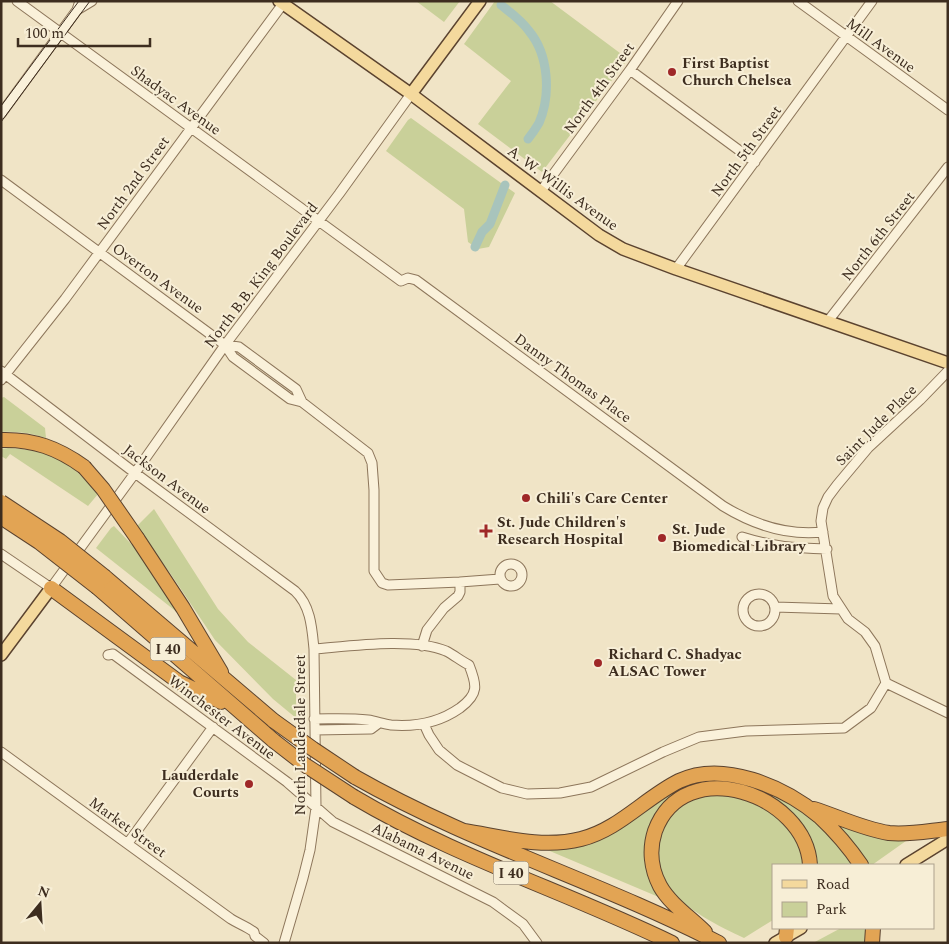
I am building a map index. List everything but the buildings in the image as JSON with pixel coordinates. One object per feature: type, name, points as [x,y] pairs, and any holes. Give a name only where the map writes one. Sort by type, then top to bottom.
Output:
[{"type":"highway","points":[[1,440],[25,440],[38,443],[60,451],[84,467],[103,489],[137,538],[183,608],[228,683]]},
{"type":"highway","name":"I 40","points":[[1,502],[60,541],[237,710],[305,765],[354,797],[452,848],[582,902],[672,943]]},
{"type":"highway","name":"I 40","points":[[1,517],[102,582],[274,721],[355,777],[420,812],[643,906],[717,942]]},
{"type":"highway","points":[[51,588],[179,682],[237,710]]},
{"type":"highway","points":[[464,831],[539,843],[556,843],[582,839],[612,825],[680,781],[707,773],[734,775],[756,781],[808,808],[838,834],[860,864]]},
{"type":"highway","points":[[717,942],[667,896],[654,870],[652,855],[654,834],[663,815],[677,801],[695,791],[716,788],[739,791],[761,800],[781,813],[796,828],[805,844],[810,864]]},
{"type":"highway","points":[[808,808],[834,815],[860,826],[890,833],[948,829]]},
{"type":"highway","points":[[872,943],[873,929]]},
{"type":"main road","points":[[411,94],[480,1]]},
{"type":"main road","name":"A. W. Willis Avenue","points":[[282,2],[411,94],[599,235],[617,246],[676,269],[948,363]]},
{"type":"main road","points":[[1,655],[51,588]]},
{"type":"main road","points":[[908,864],[948,838]]},
{"type":"main road","points":[[783,936],[799,929]]},
{"type":"street","name":"Shadyac Avenue","points":[[17,1],[319,220]]},
{"type":"street","points":[[1,114],[79,6],[92,1]]},
{"type":"street","name":"North 4th Street","points":[[541,191],[678,1]]},
{"type":"street","name":"Mill Avenue","points":[[798,1],[948,110]]},
{"type":"street","name":"North 5th Street","points":[[676,269],[847,38],[872,1]]},
{"type":"street","name":"North 2nd Street","points":[[3,375],[100,252],[282,2]]},
{"type":"street","points":[[630,70],[755,162]]},
{"type":"street","name":"North B.B. King Boulevard","points":[[51,588],[135,473],[225,344],[411,94]]},
{"type":"street","name":"North 6th Street","points":[[828,322],[948,167]]},
{"type":"street","name":"Overton Avenue","points":[[1,180],[225,344],[239,347],[296,389],[302,402],[368,453],[373,472],[374,571],[382,584],[388,586],[460,582]]},
{"type":"street","name":"Danny Thomas Place","points":[[319,220],[400,281],[408,278],[416,280],[733,512],[748,520],[784,531],[804,534],[823,532]]},
{"type":"street","name":"Saint Jude Place","points":[[886,683],[875,646],[865,632],[850,621],[833,596],[823,532],[823,508],[837,485],[868,448],[948,371]]},
{"type":"street","name":"Jackson Avenue","points":[[3,375],[295,591],[303,601],[308,614]]},
{"type":"street","points":[[742,537],[785,548],[827,549]]},
{"type":"street","points":[[1,554],[51,588]]},
{"type":"street","points":[[422,646],[427,630],[444,608],[458,596],[460,582],[500,579]]},
{"type":"street","points":[[775,608],[841,609]]},
{"type":"street","name":"North Lauderdale Street","points":[[284,943],[310,850],[316,808],[314,649],[308,614]]},
{"type":"street","points":[[314,649],[394,644],[422,646],[445,651],[469,665],[476,685],[473,697],[469,701],[448,715],[424,724],[391,725],[372,720],[345,718],[314,719]]},
{"type":"street","name":"Winchester Avenue","points":[[108,655],[113,654],[213,727],[287,782],[316,808]]},
{"type":"street","points":[[424,724],[439,750],[457,765],[502,788],[527,794],[560,793],[591,787],[663,752],[699,738],[746,731],[844,728],[871,708],[886,683],[948,713]]},
{"type":"street","points":[[315,730],[371,729],[379,723]]},
{"type":"street","points":[[128,843],[213,727]]},
{"type":"street","name":"Market Street","points":[[1,752],[239,924],[244,924],[264,943]]},
{"type":"street","name":"Alabama Avenue","points":[[316,808],[333,822],[493,902],[523,924],[537,943]]},
{"type":"green space","points":[[416,1],[460,1],[444,22]]},
{"type":"green space","points":[[495,1],[550,1],[628,59],[542,172],[478,124],[511,81],[464,44]]},
{"type":"green space","points":[[411,118],[515,193],[489,247],[478,249],[468,242],[464,209],[386,151]]},
{"type":"green space","points":[[4,397],[45,428],[46,438],[24,433],[1,432],[1,398]]},
{"type":"green space","points":[[1,449],[36,451],[59,459],[79,473],[98,494],[88,506],[10,454],[6,459],[1,456]]},
{"type":"green space","points":[[154,509],[218,609],[248,642],[296,680],[296,718],[273,699],[215,640],[170,573],[136,527]]},
{"type":"green space","points":[[114,526],[135,548],[151,569],[178,613],[96,548]]},
{"type":"green space","points":[[704,779],[741,781],[794,804],[821,825],[854,864],[812,864],[787,813],[702,785],[651,830],[661,898],[538,846],[555,846],[685,784]]},
{"type":"green space","points":[[725,794],[767,811],[785,824],[792,832],[800,848],[804,864],[772,864],[772,921],[744,938],[714,923],[684,903],[669,887],[660,868],[658,847],[660,837],[669,818],[681,803],[709,795]]},
{"type":"green space","points":[[831,820],[913,836],[873,864],[865,864]]},
{"type":"green space","points":[[839,929],[869,929],[867,943],[813,943]]},
{"type":"waterway","points":[[501,5],[529,31],[536,41],[544,63],[546,88],[543,112],[539,123],[528,139]]},
{"type":"waterway","points":[[475,247],[482,232],[490,224],[505,185]]},
{"type":"tram line","points":[[1,106],[79,1]]},
{"type":"tram line","points":[[1,122],[90,1]]},
{"type":"place","name":"First Baptist Church Chelsea","points":[[672,72]]},
{"type":"place","name":"Chili's Care Center","points":[[526,498]]},
{"type":"place","name":"St. Jude Children's Research Hospital","points":[[486,531]]},
{"type":"place","name":"St. Jude Biomedical Library","points":[[662,538]]},
{"type":"place","name":"Richard C. Shadyac ALSAC Tower","points":[[598,663]]},
{"type":"place","name":"Lauderdale Courts","points":[[249,784]]}]
